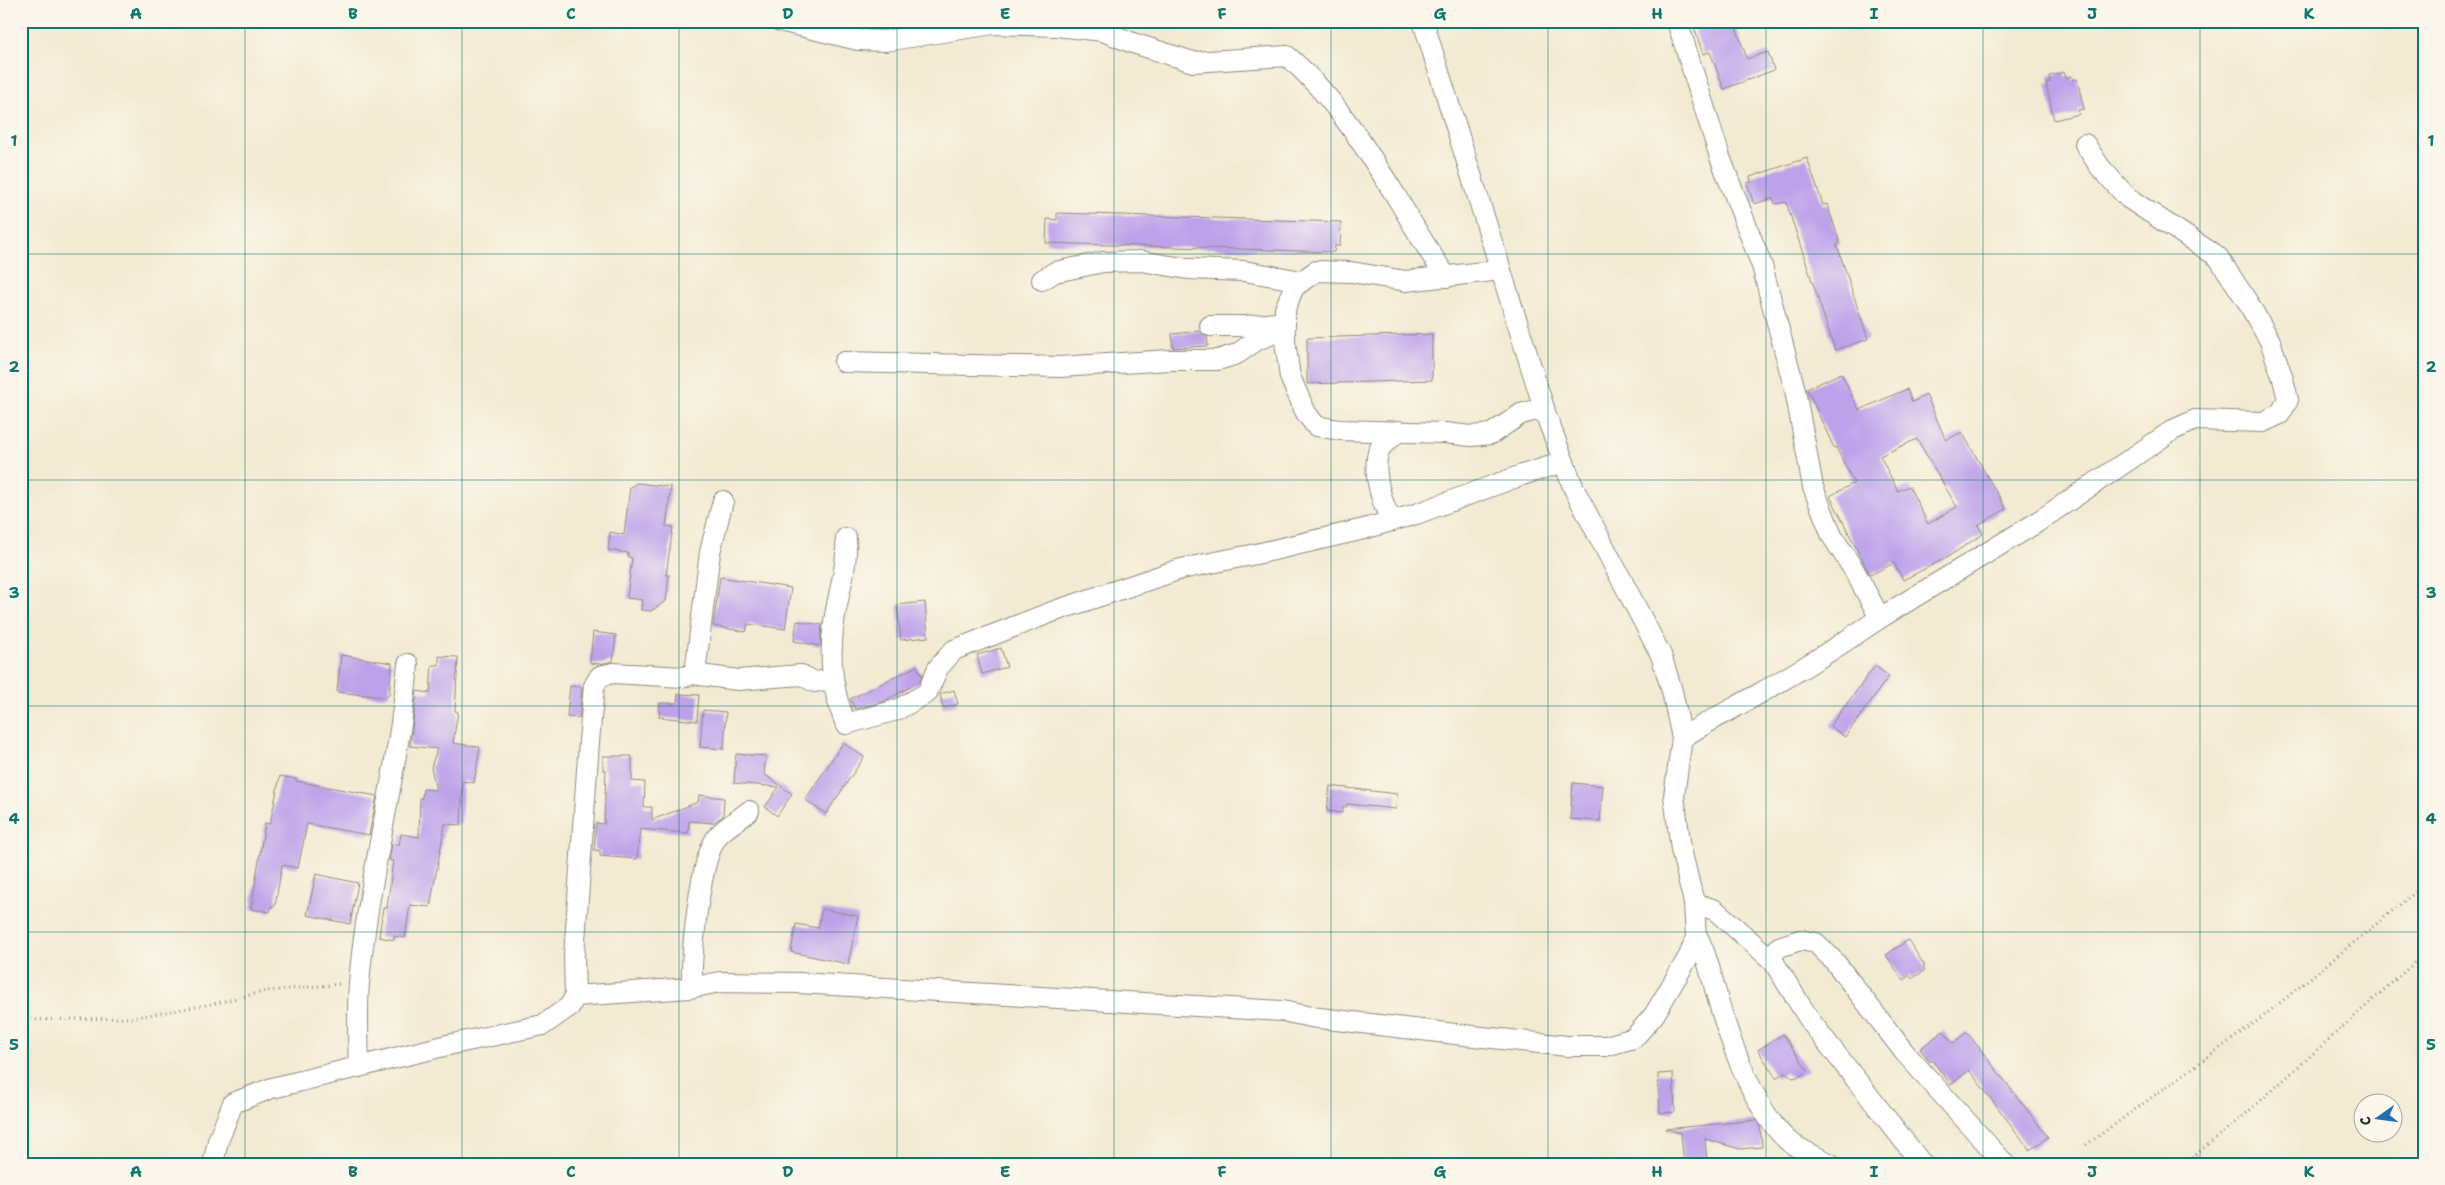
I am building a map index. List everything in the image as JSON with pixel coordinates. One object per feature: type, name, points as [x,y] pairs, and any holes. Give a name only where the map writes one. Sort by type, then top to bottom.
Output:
[{"type":"street","points":[[780,21],[858,40],[885,41],[993,24],[1057,26],[1103,30],[1133,43],[1193,62],[1286,56],[1307,73],[1358,137],[1395,194],[1430,255],[1447,277]]},
{"type":"street","points":[[575,996],[692,987],[720,982],[868,985],[1282,1011],[1310,1017],[1567,1046],[1606,1046],[1634,1038],[1654,1015],[1690,956],[1696,934],[1694,903],[1681,850],[1674,796],[1682,738],[1672,691],[1661,655],[1640,612],[1589,520],[1564,462],[1544,408],[1423,21]]},
{"type":"street","points":[[1677,21],[1720,157],[1762,266],[1795,390],[1813,487],[1832,536],[1854,570],[1880,618]]},
{"type":"street","points":[[1682,738],[1712,718],[1760,693],[1832,651],[1880,618],[2036,523],[2173,430],[2195,420],[2263,422],[2280,414],[2288,400],[2284,379],[2270,341],[2218,257],[2128,198],[2100,167],[2086,144]]},
{"type":"street","points":[[1042,280],[1054,272],[1103,262],[1141,261],[1188,269],[1244,272],[1302,281]]},
{"type":"street","points":[[1500,270],[1406,282],[1351,272],[1316,271],[1294,287],[1285,309],[1290,377],[1306,413],[1316,426],[1339,430],[1398,431],[1471,436],[1490,434],[1521,414],[1544,408]]},
{"type":"street","points":[[1210,326],[1285,326]]},
{"type":"street","points":[[844,362],[1059,366],[1170,360],[1218,360],[1237,354],[1257,340],[1285,326]]},
{"type":"street","points":[[1393,521],[1385,511],[1377,464],[1380,449],[1398,431]]},
{"type":"street","points":[[846,538],[847,554],[834,622],[833,678],[840,711],[846,724],[897,710],[927,693],[938,668],[954,650],[1052,612],[1181,569],[1256,554],[1393,521],[1564,462]]},
{"type":"street","points":[[693,674],[696,665],[710,552],[723,501]]},
{"type":"street","points":[[359,1067],[359,983],[381,834],[405,696],[408,664]]},
{"type":"street","points":[[212,1164],[218,1141],[233,1103],[272,1088],[543,1025],[559,1015],[575,996],[574,955],[594,686],[600,676],[613,673],[683,677],[693,674],[738,680],[801,675],[814,682],[833,678]]},
{"type":"street","points":[[692,987],[692,970],[700,898],[707,856],[717,837],[749,811]]},
{"type":"street","points":[[1694,903],[1715,910],[1770,958],[1811,1022],[1922,1164]]},
{"type":"street","points":[[1696,934],[1704,949],[1739,1061],[1761,1105],[1788,1140],[1831,1164]]},
{"type":"street","points":[[1770,958],[1780,947],[1800,940],[1816,942],[1835,962],[1905,1053],[2005,1164]]},
{"type":"path","points":[[2086,1145],[2260,1019],[2424,885]]},
{"type":"path","points":[[2184,1164],[2248,1112],[2424,954]]},
{"type":"path","points":[[21,1020],[131,1018],[212,1004],[267,991],[359,983]]},
{"type":"building","points":[[1692,21],[1734,21],[1747,59],[1768,52],[1774,70],[1724,89],[1710,52],[1703,54]]},
{"type":"building","points":[[2064,72],[2066,78],[2072,76],[2073,80],[2077,79],[2084,109],[2078,110],[2079,114],[2054,120],[2046,83],[2050,82],[2049,76]]},
{"type":"building","points":[[1807,158],[1823,205],[1827,204],[1840,243],[1837,245],[1868,339],[1835,350],[1786,202],[1775,204],[1773,198],[1754,204],[1747,183],[1751,182],[1750,177]]},
{"type":"building","points":[[1057,213],[1341,222],[1340,246],[1335,246],[1334,252],[1046,243],[1047,219],[1057,220]]},
{"type":"building","points":[[1200,331],[1207,337],[1208,346],[1173,348],[1172,334]]},
{"type":"building","points":[[1432,334],[1432,380],[1307,384],[1307,338]]},
{"type":"building","points":[[1841,373],[1859,410],[1907,389],[1912,402],[1926,395],[1946,440],[1962,432],[2006,509],[1978,525],[1983,534],[1946,558],[1903,580],[1894,563],[1870,575],[1830,496],[1854,483],[1836,447],[1834,448],[1807,389]],"holes":[[[1917,439],[1957,507],[1928,524],[1909,486],[1898,491],[1880,456]]]},
{"type":"building","points":[[637,483],[671,487],[666,526],[673,527],[666,575],[669,575],[666,601],[651,611],[641,610],[642,600],[627,598],[632,558],[628,557],[628,553],[608,550],[610,532],[624,535],[630,487]]},
{"type":"building","points":[[720,577],[791,588],[785,629],[748,624],[746,632],[713,626]]},
{"type":"building","points":[[925,602],[928,637],[901,640],[897,605]]},
{"type":"building","points":[[797,621],[822,625],[820,646],[794,641]]},
{"type":"building","points":[[593,632],[616,635],[613,661],[600,664],[590,663]]},
{"type":"building","points":[[1001,648],[1007,667],[982,674],[977,655]]},
{"type":"building","points":[[341,655],[392,663],[389,695],[383,697],[337,692]]},
{"type":"building","points":[[439,656],[458,657],[455,711],[458,712],[453,743],[480,747],[474,783],[463,781],[461,825],[445,824],[430,907],[410,905],[405,938],[394,936],[394,940],[379,937],[383,908],[387,908],[393,861],[389,860],[392,844],[399,845],[401,834],[419,837],[420,798],[422,798],[423,789],[436,790],[431,767],[437,749],[410,746],[417,691],[430,693],[432,665],[439,665]]},
{"type":"building","points":[[917,666],[922,676],[919,682],[883,702],[855,709],[850,699]]},
{"type":"building","points":[[1875,666],[1889,676],[1845,737],[1830,726]]},
{"type":"building","points":[[570,686],[582,687],[579,718],[567,717]]},
{"type":"building","points":[[954,690],[958,704],[943,708],[940,694]]},
{"type":"building","points":[[678,694],[699,695],[697,721],[659,717],[660,703],[677,703]]},
{"type":"building","points":[[703,710],[726,712],[724,749],[700,747]]},
{"type":"building","points":[[843,743],[864,757],[826,814],[805,800]]},
{"type":"building","points":[[736,754],[766,756],[764,774],[792,794],[777,816],[765,807],[779,787],[734,783]]},
{"type":"building","points":[[603,756],[632,756],[632,781],[645,782],[644,807],[652,807],[652,820],[698,802],[699,795],[724,798],[723,816],[713,823],[689,821],[688,833],[640,829],[637,859],[600,856],[600,851],[594,850],[596,823],[604,824],[606,770],[603,770]]},
{"type":"building","points":[[280,776],[296,779],[296,781],[377,796],[369,835],[307,824],[298,868],[282,865],[275,906],[271,906],[270,912],[251,909],[265,823],[270,824]]},
{"type":"building","points":[[1573,783],[1603,786],[1600,821],[1570,819]]},
{"type":"building","points":[[1330,786],[1397,794],[1396,809],[1347,804],[1346,807],[1343,807],[1342,813],[1327,811]]},
{"type":"building","points":[[316,874],[358,883],[350,924],[307,915]]},
{"type":"building","points":[[822,909],[858,916],[848,964],[791,952],[796,924],[818,928]]},
{"type":"building","points":[[1908,940],[1925,966],[1923,967],[1925,970],[1912,979],[1910,975],[1903,980],[1886,955]]},
{"type":"building","points":[[1943,1031],[1953,1043],[1967,1032],[2048,1137],[2030,1150],[1969,1070],[1951,1085],[1932,1060],[1930,1062],[1920,1049]]},
{"type":"building","points":[[1783,1034],[1808,1071],[1800,1076],[1793,1078],[1785,1072],[1776,1078],[1758,1050]]},
{"type":"building","points":[[1673,1073],[1675,1112],[1660,1113],[1658,1074]]},
{"type":"building","points":[[1756,1120],[1760,1126],[1762,1147],[1740,1149],[1705,1139],[1707,1162],[1696,1164],[1684,1164],[1681,1133],[1666,1129]]}]
